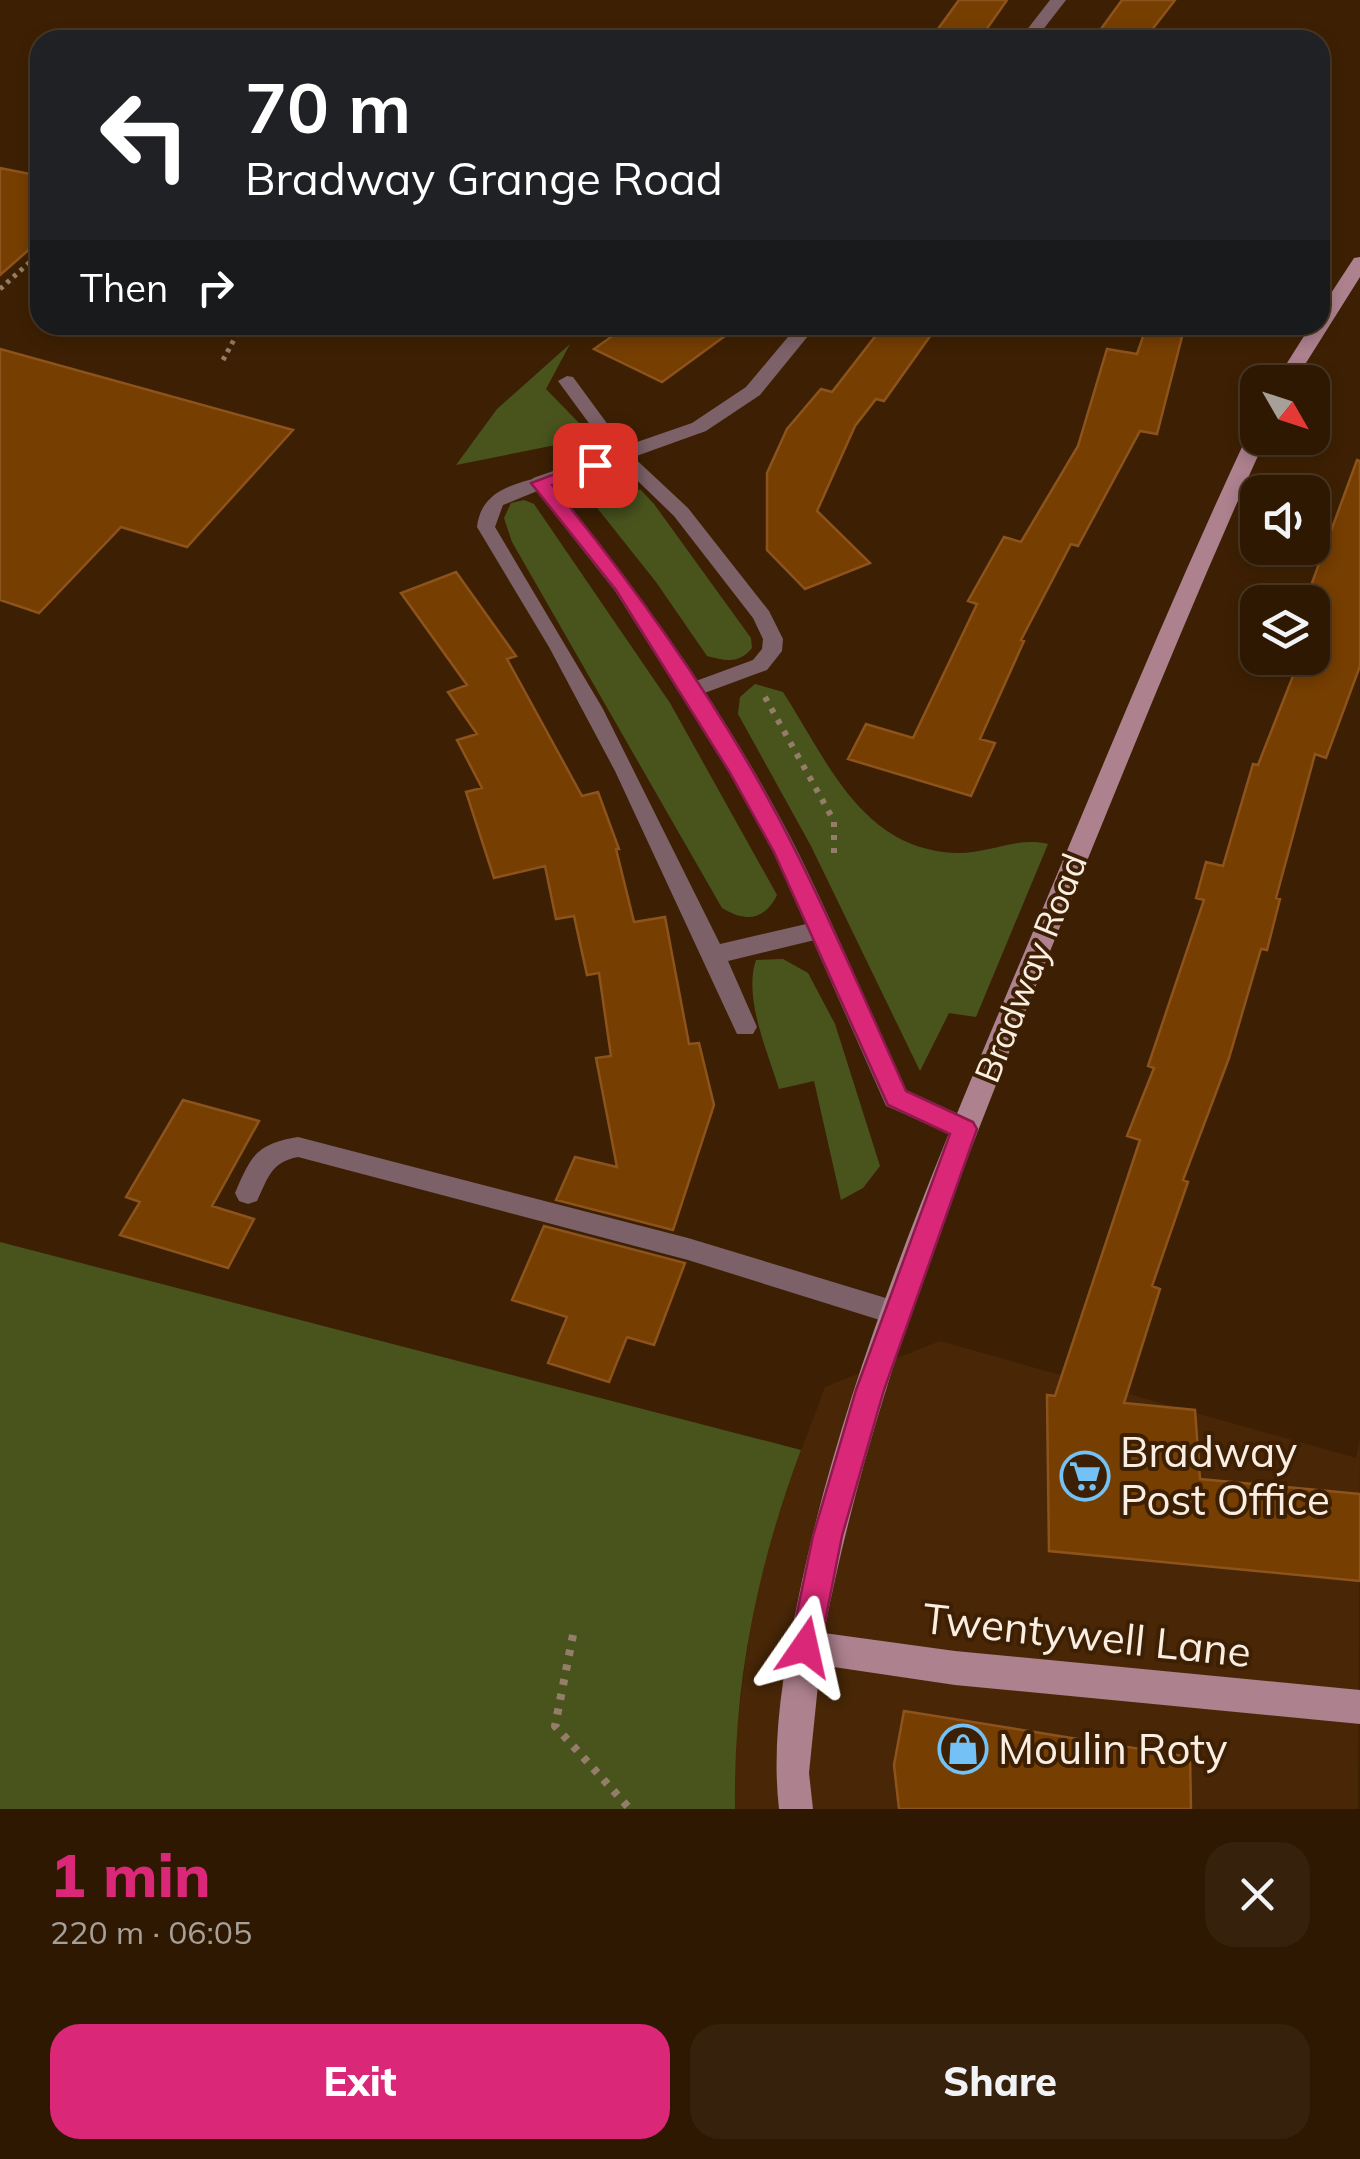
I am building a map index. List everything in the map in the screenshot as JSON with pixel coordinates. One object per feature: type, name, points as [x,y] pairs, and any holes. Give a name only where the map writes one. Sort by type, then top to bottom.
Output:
[{"type":"main road","points":[[1330,309],[1360,262]]},
{"type":"main road","points":[[1295,365],[1314,335]]},
{"type":"main road","name":"Bradway Road","points":[[796,1809],[792,1773],[805,1647],[828,1536],[870,1390],[964,1129],[1196,568],[1248,455]]},
{"type":"main road","name":"Twentywell Lane","points":[[805,1647],[955,1668],[1360,1708]]},
{"type":"street","points":[[1036,30],[1058,0]]},
{"type":"street","points":[[800,335],[771,373],[730,408],[699,427],[540,483],[623,586],[692,690],[786,852],[896,1098],[964,1129]]},
{"type":"lane","points":[[567,381],[622,456],[682,512],[762,616],[773,639],[772,651],[760,666],[692,690]]},
{"type":"lane","points":[[540,483],[497,498],[486,511],[486,527],[562,650],[714,954],[745,1026]]},
{"type":"lane","points":[[714,954],[819,930]]},
{"type":"lane","points":[[248,1193],[263,1157],[276,1150],[298,1147],[688,1249],[899,1314]]},
{"type":"path","points":[[0,289],[30,263]]},
{"type":"path","points":[[223,360],[237,335]]},
{"type":"path","points":[[748,670],[834,821],[834,884],[819,930]]},
{"type":"path","points":[[574,1636],[555,1726],[630,1809]]},
{"type":"shaded area","points":[[940,1341],[1356,1458],[1360,1439],[1358,1809],[735,1809],[734,1748],[754,1599],[773,1526],[825,1387]]},
{"type":"green space","points":[[570,344],[546,389],[579,423],[577,435],[561,444],[456,465],[497,409]]},
{"type":"green space","points":[[624,486],[641,490],[654,504],[751,638],[752,648],[742,657],[726,660],[707,656],[656,582],[598,509],[598,495]]},
{"type":"green space","points":[[524,500],[534,504],[670,703],[777,895],[760,914],[738,916],[722,908],[512,542],[504,518],[511,503]]},
{"type":"green space","points":[[755,684],[783,692],[851,798],[896,836],[924,848],[957,853],[1025,842],[1048,844],[976,1017],[949,1013],[920,1071],[811,846],[738,714],[740,697]]},
{"type":"green space","points":[[783,959],[808,973],[835,1024],[880,1166],[863,1188],[841,1200],[814,1081],[779,1089],[758,1025],[753,991],[756,960]]},
{"type":"green space","points":[[0,1242],[801,1450],[772,1538],[751,1626],[738,1717],[735,1809],[0,1809]]},
{"type":"building","points":[[959,0],[1007,0],[986,30],[937,30]]},
{"type":"building","points":[[1122,0],[1175,0],[1152,30],[1100,30]]},
{"type":"building","points":[[0,168],[30,174],[30,249],[0,275]]},
{"type":"building","points":[[614,335],[726,335],[662,382],[594,349]]},
{"type":"building","points":[[876,335],[931,335],[884,401],[876,399],[855,426],[817,511],[870,563],[805,589],[767,550],[767,473],[787,429],[821,389],[832,392]]},
{"type":"building","points":[[1144,335],[1182,335],[1157,434],[1140,431],[1078,546],[1071,544],[1021,640],[1024,641],[980,739],[995,743],[971,796],[848,759],[866,724],[913,738],[977,604],[968,601],[1004,537],[1021,542],[1078,446],[1107,349],[1137,354]]},
{"type":"building","points":[[0,349],[293,430],[187,547],[121,527],[39,613],[0,600]]},
{"type":"building","points":[[1357,460],[1360,461],[1360,666],[1326,758],[1315,754],[1276,898],[1280,899],[1267,950],[1261,949],[1229,1058],[1183,1180],[1188,1182],[1152,1286],[1160,1289],[1124,1403],[1195,1410],[1200,1479],[1360,1494],[1360,1581],[1049,1551],[1047,1395],[1055,1396],[1140,1140],[1127,1136],[1154,1068],[1148,1066],[1204,900],[1196,898],[1206,862],[1223,866],[1253,764],[1258,765],[1293,676],[1290,675],[1330,675],[1330,585],[1311,585],[1319,565],[1330,565],[1330,534]]},
{"type":"building","points":[[456,572],[516,656],[507,659],[582,796],[598,792],[619,849],[634,922],[665,917],[689,1044],[699,1043],[714,1105],[673,1230],[556,1200],[575,1157],[617,1167],[596,1058],[611,1056],[599,973],[587,975],[574,916],[556,919],[545,866],[494,878],[466,792],[482,788],[457,740],[477,734],[448,692],[467,685],[401,593]]},
{"type":"building","points":[[183,1100],[259,1121],[212,1206],[254,1219],[228,1268],[120,1235],[140,1202],[126,1197]]},
{"type":"building","points":[[544,1226],[685,1263],[654,1345],[627,1337],[609,1382],[548,1363],[567,1317],[512,1300]]},
{"type":"building","points":[[904,1711],[1190,1757],[1191,1809],[899,1809],[894,1765]]},
{"type":"place","name":"Bradway Post Office","points":[[1085,1476]]},
{"type":"place","name":"Moulin Roty","points":[[963,1749]]},
{"type":"route","points":[[595,465],[540,483],[623,586],[738,767],[786,852],[896,1098],[964,1129],[870,1390],[828,1536],[805,1647]]}]
